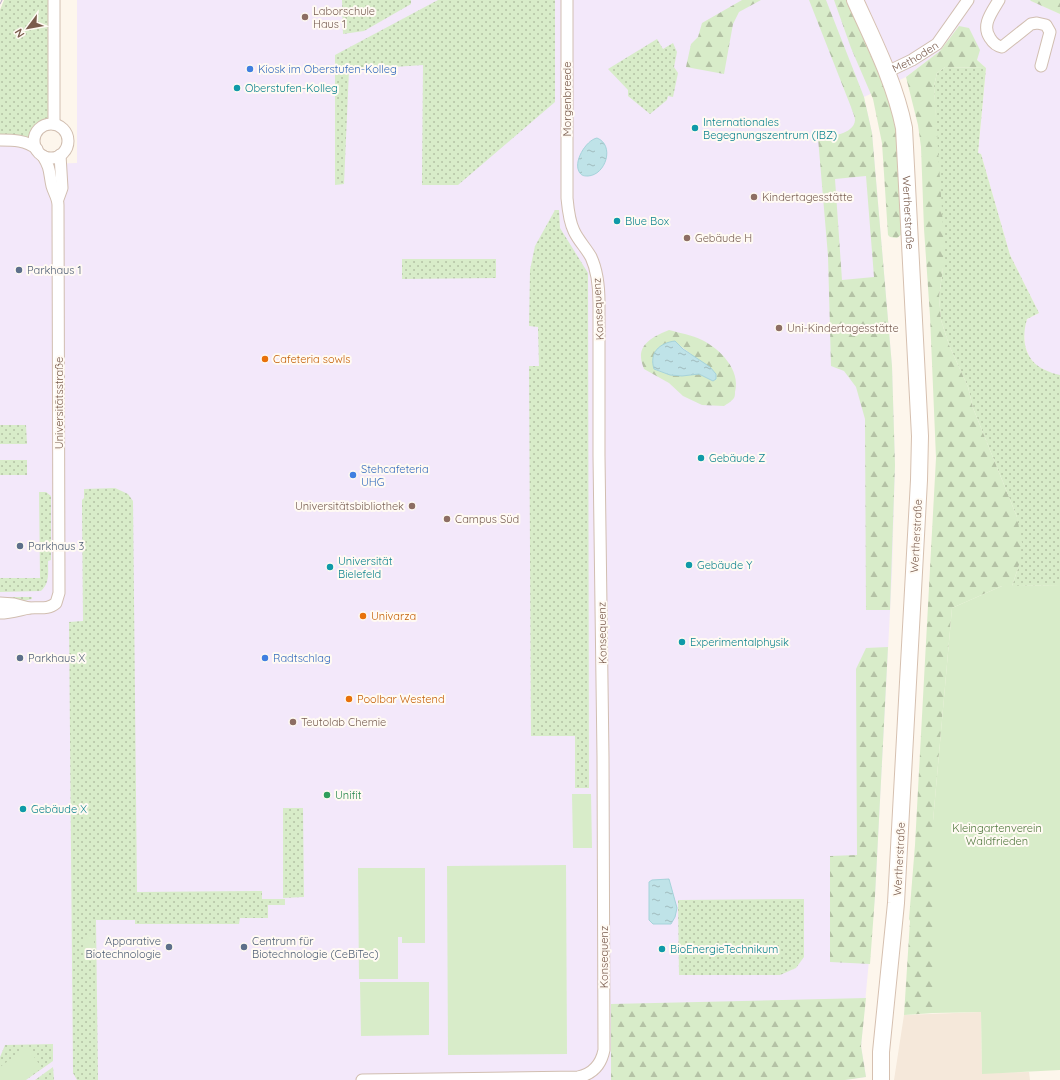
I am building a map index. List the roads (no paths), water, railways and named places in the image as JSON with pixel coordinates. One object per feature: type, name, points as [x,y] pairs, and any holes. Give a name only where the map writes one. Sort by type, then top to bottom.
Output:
[{"type":"main road","name":"Wertherstraße","points":[[855,0],[887,72],[901,111],[904,128],[920,436],[919,488],[897,895],[881,1052],[880,1080]]},
{"type":"street","points":[[54,0],[54,124]]},
{"type":"street","name":"Morgenbreede","points":[[566,0],[567,198]]},
{"type":"street","name":"Methoden","points":[[887,72],[912,60],[937,44],[968,0]]},
{"type":"street","points":[[998,0],[986,25],[988,35],[991,40],[994,44],[1002,47],[1031,24],[1037,23],[1046,25],[1050,32],[1041,66]]},
{"type":"street","points":[[0,140],[21,141],[33,146],[40,152],[54,157],[60,155],[66,148],[68,138],[63,129],[54,124],[48,124],[37,131],[34,143],[40,152]]},
{"type":"street","name":"Universitätsstraße","points":[[40,152],[49,166],[52,186],[58,199]]},
{"type":"street","name":"Universitätsstraße","points":[[29,608],[43,608],[53,605],[58,599],[59,593],[58,199],[62,188],[60,155]]},
{"type":"street","name":"Konsequenz","points":[[362,1080],[578,1077],[586,1076],[598,1066],[604,1050],[599,303],[598,282],[595,270],[591,258],[573,230],[567,198]]},
{"type":"street","points":[[0,603],[14,604],[29,608]]},
{"type":"street","points":[[0,613],[12,613],[29,608]]},
{"type":"water","points":[[597,138],[603,142],[606,147],[607,153],[604,165],[600,171],[594,174],[588,176],[583,175],[578,169],[581,152],[589,143]]},
{"type":"water","points":[[675,341],[683,349],[710,367],[716,374],[716,379],[713,381],[699,374],[682,376],[670,375],[654,369],[653,358],[657,350],[664,344]]},
{"type":"water","points":[[669,879],[677,908],[675,917],[671,924],[653,924],[649,920],[649,882],[652,880]]},
{"type":"tram line","points":[[0,4],[2,0]]},
{"type":"place","name":"Laborschule Haus 1","points":[[305,17]]},
{"type":"place","name":"Kiosk im Oberstufen-Kolleg","points":[[250,69]]},
{"type":"place","name":"Oberstufen-Kolleg","points":[[237,88]]},
{"type":"place","name":"Internationales Begegnungszentrum (IBZ)","points":[[695,128]]},
{"type":"place","name":"Kindertagesstätte","points":[[754,197]]},
{"type":"place","name":"Blue Box","points":[[617,221]]},
{"type":"place","name":"Gebäude H","points":[[687,238]]},
{"type":"place","name":"Parkhaus 1","points":[[19,270]]},
{"type":"place","name":"Uni-Kindertagesstätte","points":[[779,328]]},
{"type":"place","name":"Cafeteria sowls","points":[[265,359]]},
{"type":"place","name":"Gebäude Z","points":[[701,458]]},
{"type":"place","name":"Stehcafeteria UHG","points":[[353,475]]},
{"type":"place","name":"Universitätsbibliothek","points":[[412,506]]},
{"type":"place","name":"Campus Süd","points":[[447,519]]},
{"type":"place","name":"Parkhaus 3","points":[[20,546]]},
{"type":"place","name":"Gebäude Y","points":[[689,565]]},
{"type":"place","name":"Universität Bielefeld","points":[[330,567]]},
{"type":"place","name":"Univarza","points":[[363,616]]},
{"type":"place","name":"Experimentalphysik","points":[[682,642]]},
{"type":"place","name":"Parkhaus X","points":[[20,658]]},
{"type":"place","name":"Radtschlag","points":[[265,658]]},
{"type":"place","name":"Poolbar Westend","points":[[349,699]]},
{"type":"place","name":"Teutolab Chemie","points":[[293,722]]},
{"type":"place","name":"Unifit","points":[[327,795]]},
{"type":"place","name":"Gebäude X","points":[[23,809]]},
{"type":"place","name":"Apparative Biotechnologie","points":[[169,947]]},
{"type":"place","name":"Centrum für Biotechnologie (CeBiTec)","points":[[244,947]]},
{"type":"place","name":"BioEnergieTechnikum","points":[[662,949]]},
{"type":"park label","name":"Kleingartenverein Waldfrieden","points":[[997,834]]}]
